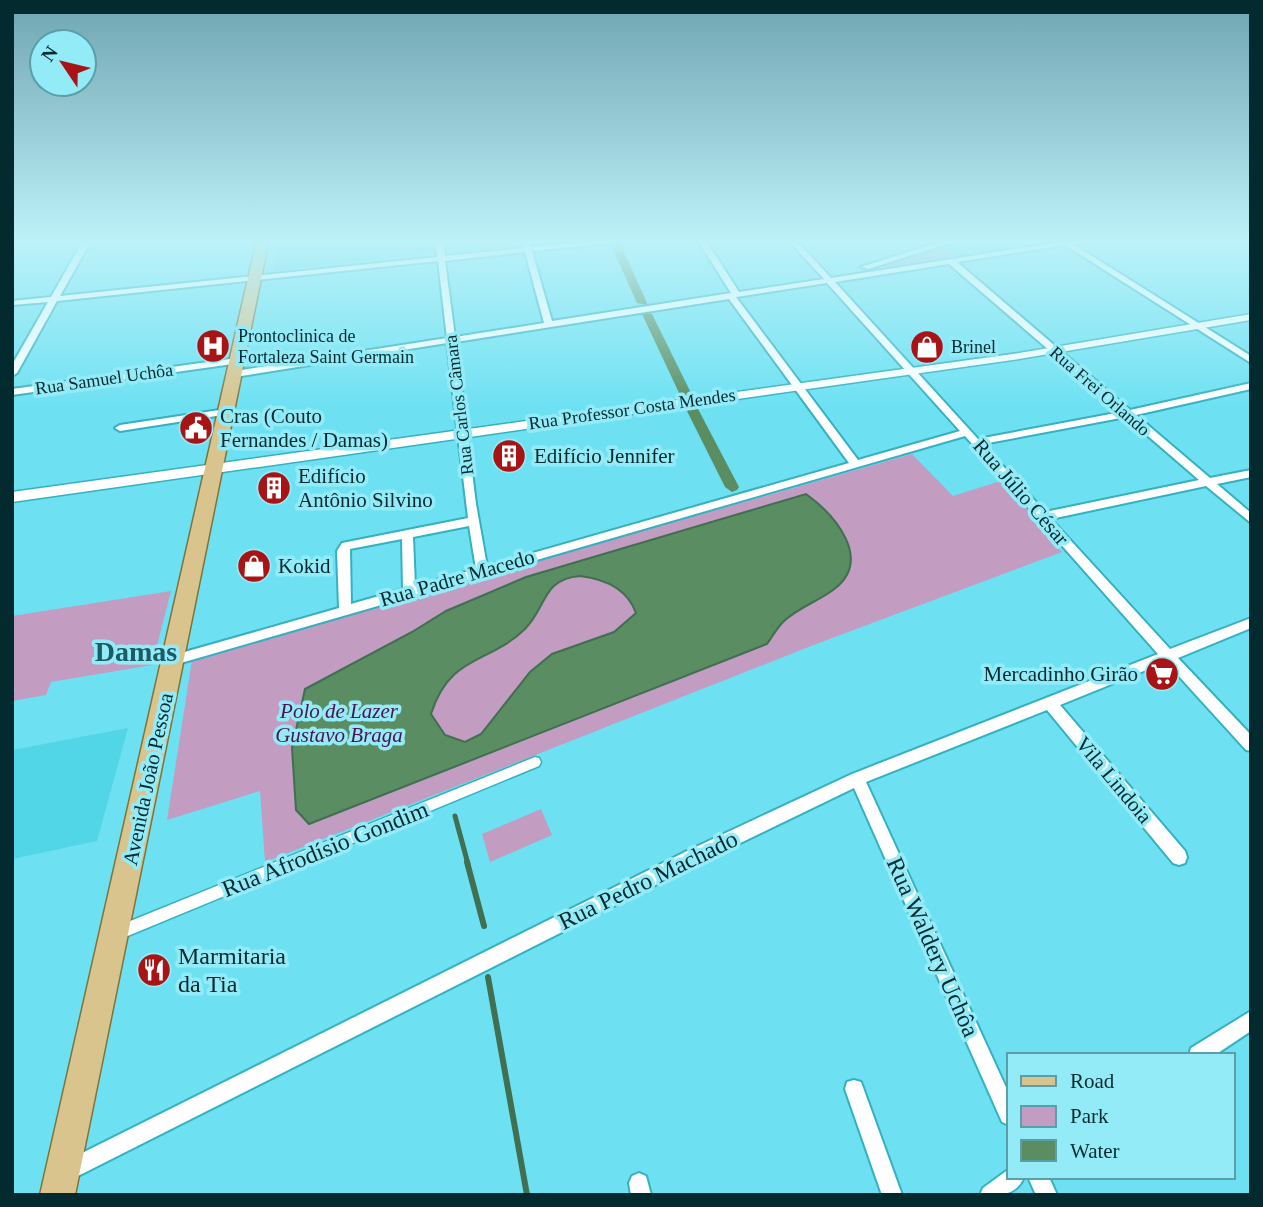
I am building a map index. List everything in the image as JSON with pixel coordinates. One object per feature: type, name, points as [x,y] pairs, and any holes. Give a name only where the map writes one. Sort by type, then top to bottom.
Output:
[{"type":"main road","name":"Avenida João Pessoa","points":[[59,1184],[251,295]]},
{"type":"street","points":[[12,373],[57,295]]},
{"type":"street","points":[[12,303],[90,295]]},
{"type":"street","name":"Rua Carlos Câmara","points":[[446,295],[482,570]]},
{"type":"street","points":[[540,295],[548,324]]},
{"type":"street","name":"Rua Samuel Uchôa","points":[[12,391],[236,368],[452,339],[731,295]]},
{"type":"street","points":[[733,295],[855,464]]},
{"type":"street","name":"Rua Júlio César","points":[[850,295],[1042,517],[1167,657],[1251,745]]},
{"type":"street","name":"Rua Frei Orlando","points":[[990,295],[1251,519]]},
{"type":"street","points":[[1149,295],[1251,360]]},
{"type":"street","name":"Rua Professor Costa Mendes","points":[[12,497],[1053,351],[1251,317]]},
{"type":"street","points":[[976,442],[1126,414],[1251,386]]},
{"type":"street","points":[[120,428],[226,412]]},
{"type":"street","name":"Rua Padre Macedo","points":[[174,660],[968,432]]},
{"type":"street","points":[[1042,517],[1251,473]]},
{"type":"street","points":[[345,610],[343,551],[346,546],[474,521]]},
{"type":"street","points":[[407,533],[409,591]]},
{"type":"street","name":"Rua Pedro Machado","points":[[59,1184],[691,858],[857,779],[1251,623]]},
{"type":"street","name":"Vila Lindoia","points":[[1049,702],[1179,857]]},
{"type":"street","name":"Rua Afrodísio Gondim","points":[[114,935],[535,762]]},
{"type":"street","name":"Rua Waldery Uchôa","points":[[857,779],[1007,1111]]},
{"type":"street","points":[[1201,1053],[1251,1020]]},
{"type":"street","points":[[853,1088],[892,1195]]},
{"type":"street","points":[[990,1195],[1011,1179]]},
{"type":"street","points":[[1039,1179],[1047,1195]]},
{"type":"shaded area","points":[[128,728],[97,841],[12,859],[12,750]]},
{"type":"green space","name":"Polo de Lazer Gustavo Braga","points":[[912,454],[953,496],[1004,480],[1062,552],[811,646],[265,862],[260,791],[167,820],[192,660]]},
{"type":"green space","points":[[171,591],[152,665],[51,682],[46,695],[12,701],[15,689],[12,689],[12,616]]},
{"type":"green space","points":[[541,809],[552,835],[490,862],[482,834]]},
{"type":"water","points":[[806,494],[838,526],[850,552],[850,565],[845,578],[833,590],[789,617],[767,644],[309,824],[296,810],[292,748],[305,689],[446,611],[526,577]],"holes":[[[580,576],[606,582],[621,591],[636,613],[614,632],[552,654],[530,672],[481,734],[465,742],[445,735],[431,714],[448,680],[471,662],[511,641],[525,629],[558,582]]]},
{"type":"waterway","points":[[639,295],[642,303]]},
{"type":"waterway","points":[[647,314],[686,395]]},
{"type":"waterway","points":[[691,407],[732,487]]},
{"type":"waterway","points":[[455,816],[468,864]]},
{"type":"waterway","points":[[467,862],[484,926]]},
{"type":"waterway","points":[[488,977],[527,1195]]},
{"type":"place","name":"Prontoclinica de Fortaleza Saint Germain","points":[[213,346]]},
{"type":"place","name":"Brinel","points":[[927,347]]},
{"type":"place","name":"Cras (Couto Fernandes / Damas)","points":[[196,428]]},
{"type":"place","name":"Edifício Jennifer","points":[[509,456]]},
{"type":"place","name":"Edifício Antônio Silvino","points":[[274,488]]},
{"type":"place","name":"Kokid","points":[[254,566]]},
{"type":"place","name":"Mercadinho Girão","points":[[1162,674]]},
{"type":"place","name":"Marmitaria da Tia","points":[[154,970]]},
{"type":"district","name":"Damas","points":[[136,651]]}]
